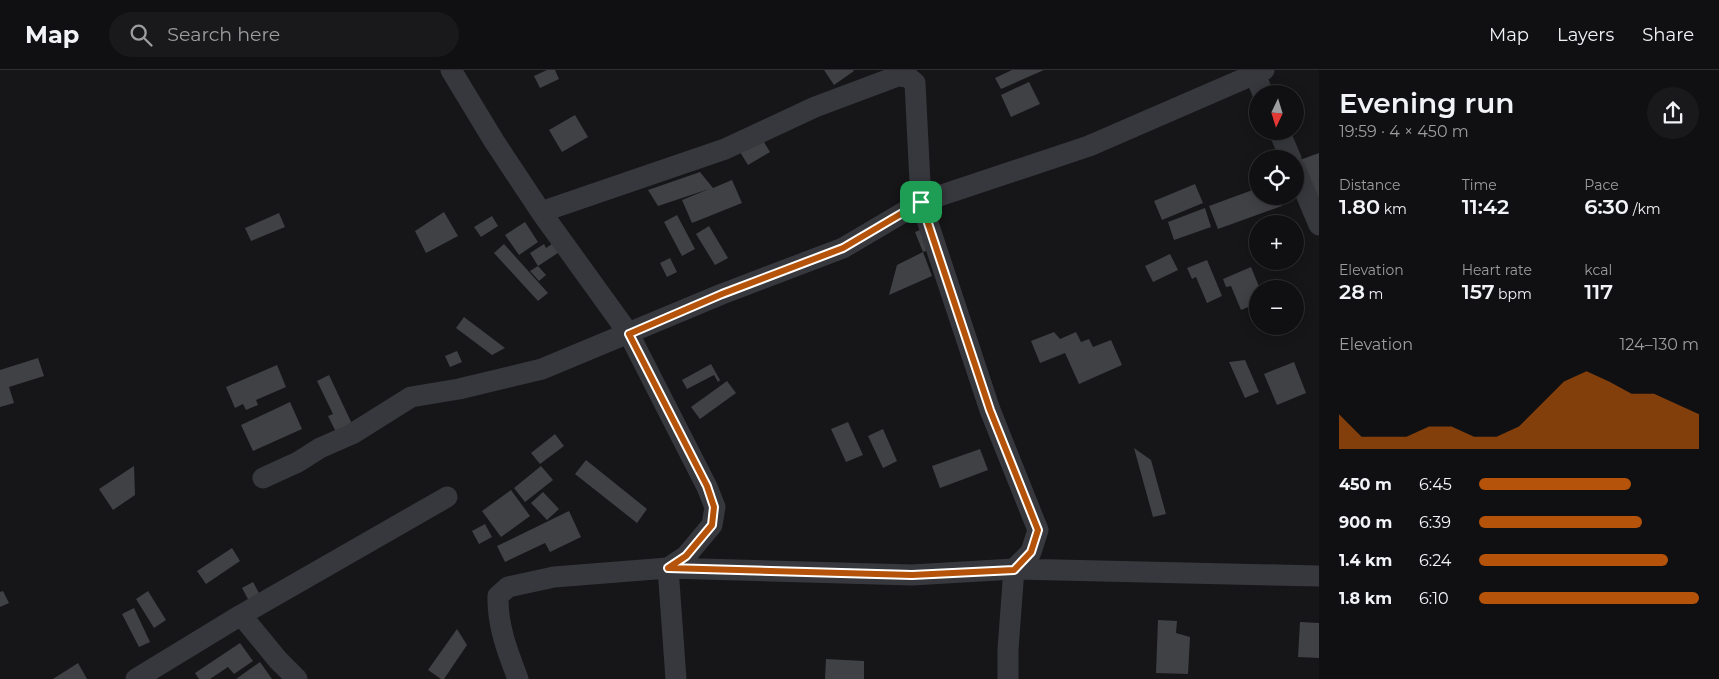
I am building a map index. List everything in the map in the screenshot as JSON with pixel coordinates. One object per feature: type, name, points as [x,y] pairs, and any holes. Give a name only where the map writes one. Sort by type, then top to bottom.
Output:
[{"type":"street","points":[[451,70],[494,141],[541,212],[629,334],[707,486],[714,507],[712,525],[686,556],[668,568]]},
{"type":"street","points":[[263,478],[298,462],[320,448],[352,434],[411,397],[459,389],[542,370],[722,294],[843,248],[921,202],[1089,146],[1260,72],[1262,85]]},
{"type":"street","points":[[541,212],[726,149],[815,108],[898,76],[908,77],[915,83],[921,202],[990,410],[1038,530],[1031,552],[1014,570],[1008,649],[1008,679]]},
{"type":"street","points":[[1304,189],[1319,225]]},
{"type":"street","points":[[136,679],[241,615],[447,496]]},
{"type":"street","points":[[668,568],[676,679]]},
{"type":"street","points":[[518,679],[506,650],[498,610],[498,596],[508,587],[554,577],[668,568],[912,575],[1014,570],[1319,576]]},
{"type":"street","points":[[241,615],[278,660],[297,679]]},
{"type":"building","points":[[547,70],[555,70],[559,79],[540,88],[534,76]]},
{"type":"building","points":[[824,70],[853,70],[854,71],[834,85]]},
{"type":"building","points":[[1012,70],[1044,70],[1001,89],[995,78]]},
{"type":"building","points":[[1029,82],[1040,104],[1011,117],[1001,95]]},
{"type":"building","points":[[575,115],[588,137],[562,152],[549,130]]},
{"type":"building","points":[[762,139],[770,152],[748,165],[740,152]]},
{"type":"building","points":[[1319,153],[1319,213],[1304,178],[1304,158]]},
{"type":"building","points":[[700,172],[713,188],[732,180],[742,203],[692,223],[682,200],[709,189],[658,206],[648,190]]},
{"type":"building","points":[[1195,184],[1203,203],[1162,220],[1154,201]]},
{"type":"building","points":[[1249,191],[1249,205],[1282,206],[1257,215],[1249,215],[1249,218],[1218,229],[1209,206]]},
{"type":"building","points":[[1205,208],[1211,227],[1174,240],[1168,222]]},
{"type":"building","points":[[444,212],[458,236],[426,253],[415,231]]},
{"type":"building","points":[[279,213],[285,227],[251,241],[245,228]]},
{"type":"building","points":[[677,215],[695,249],[682,256],[664,222]]},
{"type":"building","points":[[492,216],[498,226],[481,237],[474,227]]},
{"type":"building","points":[[525,222],[538,242],[519,255],[505,235]]},
{"type":"building","points":[[709,226],[728,258],[715,265],[696,234]]},
{"type":"building","points":[[927,227],[935,248],[923,252],[915,232]]},
{"type":"building","points":[[555,242],[561,251],[538,266],[530,253],[544,244],[546,248]]},
{"type":"building","points":[[504,244],[548,293],[538,301],[494,253]]},
{"type":"building","points":[[923,252],[932,276],[889,295],[897,265]]},
{"type":"building","points":[[1170,254],[1178,270],[1153,282],[1145,266]]},
{"type":"building","points":[[670,258],[677,272],[667,277],[660,263]]},
{"type":"building","points":[[1207,260],[1222,296],[1207,303],[1196,277],[1192,279],[1187,268]]},
{"type":"building","points":[[538,266],[546,275],[539,281],[530,271]]},
{"type":"building","points":[[1249,268],[1249,270],[1252,270],[1256,280],[1249,280],[1249,307],[1241,310],[1231,286],[1226,287],[1223,279]]},
{"type":"building","points":[[464,317],[505,348],[492,355],[456,328]]},
{"type":"building","points":[[1054,332],[1060,339],[1076,332],[1081,342],[1089,339],[1093,347],[1111,340],[1122,365],[1079,384],[1065,353],[1040,363],[1031,341]]},
{"type":"building","points":[[457,351],[462,362],[450,367],[445,356]]},
{"type":"building","points":[[38,358],[44,376],[9,387],[14,403],[0,407],[0,370]]},
{"type":"building","points":[[1245,360],[1259,392],[1245,398],[1229,362]]},
{"type":"building","points":[[1294,362],[1306,393],[1277,405],[1264,374]]},
{"type":"building","points":[[711,364],[720,380],[718,382],[714,375],[687,389],[682,380]]},
{"type":"building","points":[[277,365],[286,387],[256,400],[258,405],[246,410],[243,404],[235,408],[226,387]]},
{"type":"building","points":[[329,375],[353,426],[337,434],[328,416],[333,414],[317,381]]},
{"type":"building","points":[[727,381],[736,393],[700,419],[691,407]]},
{"type":"building","points":[[290,402],[302,429],[253,451],[241,425]]},
{"type":"building","points":[[848,422],[863,455],[846,462],[831,429]]},
{"type":"building","points":[[883,429],[897,461],[883,468],[868,436]]},
{"type":"building","points":[[555,434],[564,446],[540,464],[531,453]]},
{"type":"building","points":[[1134,448],[1151,460],[1166,514],[1153,517]]},
{"type":"building","points":[[980,449],[988,470],[940,488],[932,466]]},
{"type":"building","points":[[586,460],[647,509],[637,523],[575,474]]},
{"type":"building","points":[[134,466],[135,495],[113,510],[99,489]]},
{"type":"building","points":[[541,466],[553,480],[525,502],[514,488]]},
{"type":"building","points":[[511,490],[530,516],[501,537],[482,511]]},
{"type":"building","points":[[543,492],[559,509],[547,520],[531,503]]},
{"type":"building","points":[[569,511],[581,537],[550,552],[545,543],[505,562],[497,546]]},
{"type":"building","points":[[485,524],[492,537],[479,544],[472,531]]},
{"type":"building","points":[[232,548],[240,561],[206,584],[197,571]]},
{"type":"building","points":[[253,582],[260,595],[249,601],[242,588]]},
{"type":"building","points":[[3,591],[9,603],[0,607],[0,592]]},
{"type":"building","points":[[148,591],[166,620],[154,628],[136,599]]},
{"type":"building","points":[[134,608],[150,642],[139,647],[122,614]]},
{"type":"building","points":[[1158,620],[1177,621],[1176,633],[1190,637],[1188,674],[1156,673]]},
{"type":"building","points":[[1300,622],[1319,623],[1319,658],[1298,657]]},
{"type":"building","points":[[457,629],[467,645],[444,679],[441,679],[428,670]]},
{"type":"building","points":[[240,643],[253,661],[234,674],[228,667],[210,679],[199,679],[195,673]]},
{"type":"building","points":[[826,659],[864,661],[864,679],[825,679]]},
{"type":"building","points":[[260,662],[272,679],[236,679]]},
{"type":"building","points":[[78,663],[87,679],[53,679]]},
{"type":"route","points":[[921,202],[990,410],[1038,530],[1031,552],[1014,570],[912,575],[668,568],[686,556],[712,525],[714,507],[707,486],[629,334],[722,294],[843,248],[921,202]]}]
